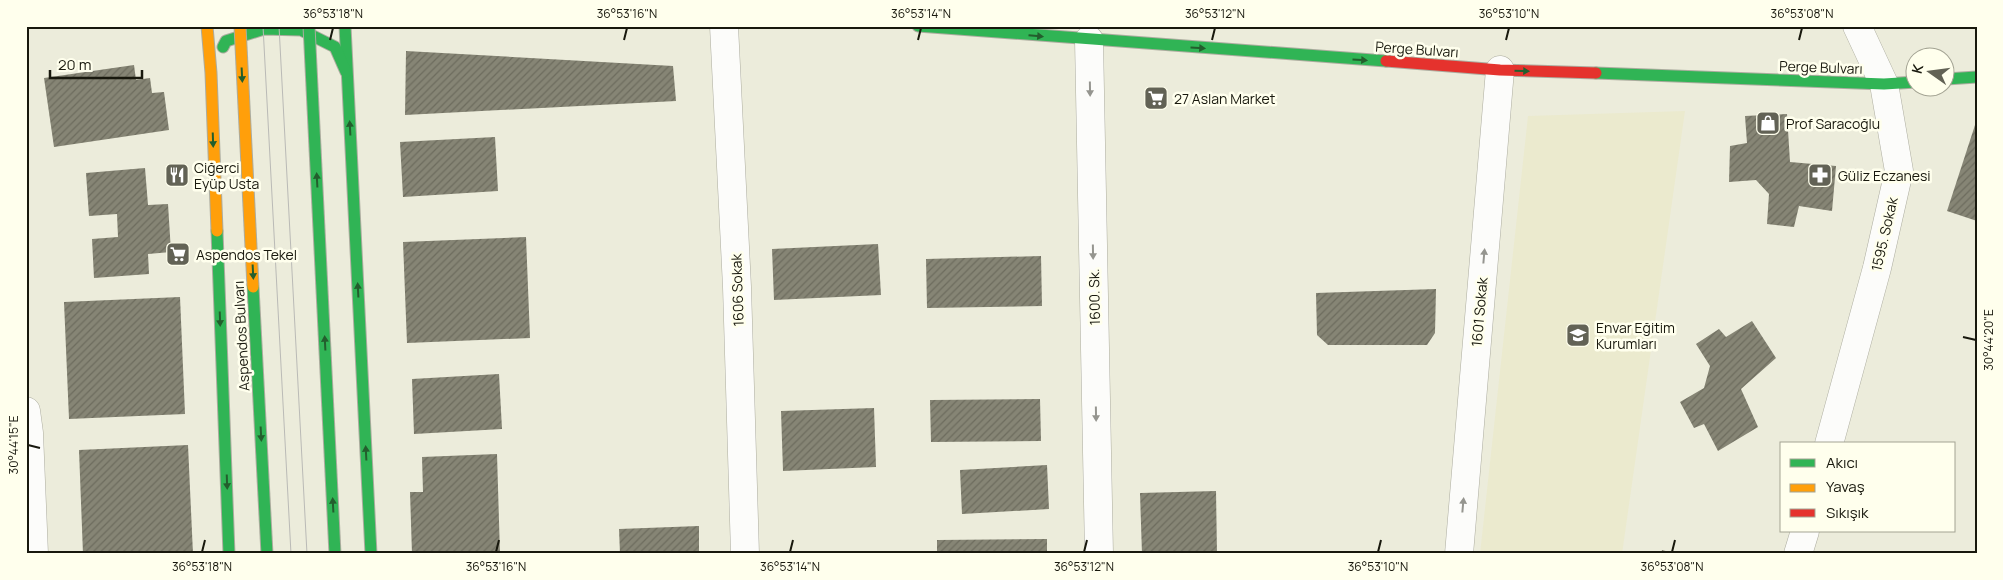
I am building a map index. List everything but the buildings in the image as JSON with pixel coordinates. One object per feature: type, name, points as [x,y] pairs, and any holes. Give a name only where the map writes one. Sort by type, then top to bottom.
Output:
[{"type":"main road","points":[[207,26],[211,73],[229,554]]},
{"type":"main road","name":"Aspendos Bulvarı","points":[[240,26],[267,554]]},
{"type":"main road","points":[[309,26],[335,554]]},
{"type":"main road","points":[[345,26],[371,554]]},
{"type":"main road","name":"Perge Bulvarı","points":[[918,26],[1500,70],[1884,84],[1906,83]]},
{"type":"main road","points":[[211,73],[226,40],[264,29],[301,30],[335,47],[348,77]]},
{"type":"main road","points":[[1956,79],[1977,77]]},
{"type":"street","name":"1606 Sokak","points":[[724,26],[737,287],[745,554]]},
{"type":"street","name":"1595. Sokak","points":[[1830,442],[1877,268],[1899,170],[1884,84],[1856,26]]},
{"type":"street","name":"1600. Sk.","points":[[1089,40],[1099,554]]},
{"type":"street","name":"1601 Sokak","points":[[1459,554],[1500,70]]},
{"type":"street","points":[[26,411],[29,433],[34,554]]},
{"type":"street","points":[[1798,554],[1805,532]]},
{"type":"shaded area","name":"Envar Eğitim Kurumları","points":[[1685,111],[1622,554],[1480,554],[1528,116]]},
{"type":"tram line","points":[[263,26],[291,554]]},
{"type":"tram line","points":[[279,26],[307,554]]},
{"type":"traffic: fast","points":[[309,26],[335,554]]},
{"type":"traffic: fast","points":[[345,26],[371,554]]},
{"type":"traffic: fast","points":[[918,26],[1386,61]]},
{"type":"traffic: fast","points":[[223,47],[226,41],[264,29],[301,30],[335,47],[346,72]]},
{"type":"traffic: fast","points":[[1596,73],[1884,84],[1906,83]]},
{"type":"traffic: fast","points":[[1956,78],[1977,77]]},
{"type":"traffic: fast","points":[[217,231],[229,554]]},
{"type":"traffic: fast","points":[[253,287],[267,554]]},
{"type":"traffic: slow","points":[[207,26],[211,73],[217,231]]},
{"type":"traffic: slow","points":[[240,26],[253,287]]},
{"type":"traffic: jam","points":[[1386,61],[1500,70],[1596,73]]},
{"type":"place","name":"27 Aslan Market","points":[[1156,98]]},
{"type":"place","name":"Prof Saracoğlu","points":[[1768,123]]},
{"type":"place","name":"Ciğerci Eyüp Usta","points":[[177,175]]},
{"type":"place","name":"Güliz Eczanesi","points":[[1820,175]]},
{"type":"place","name":"Aspendos Tekel","points":[[178,254]]},
{"type":"place","name":"Envar Eğitim Kurumları","points":[[1578,335]]}]
